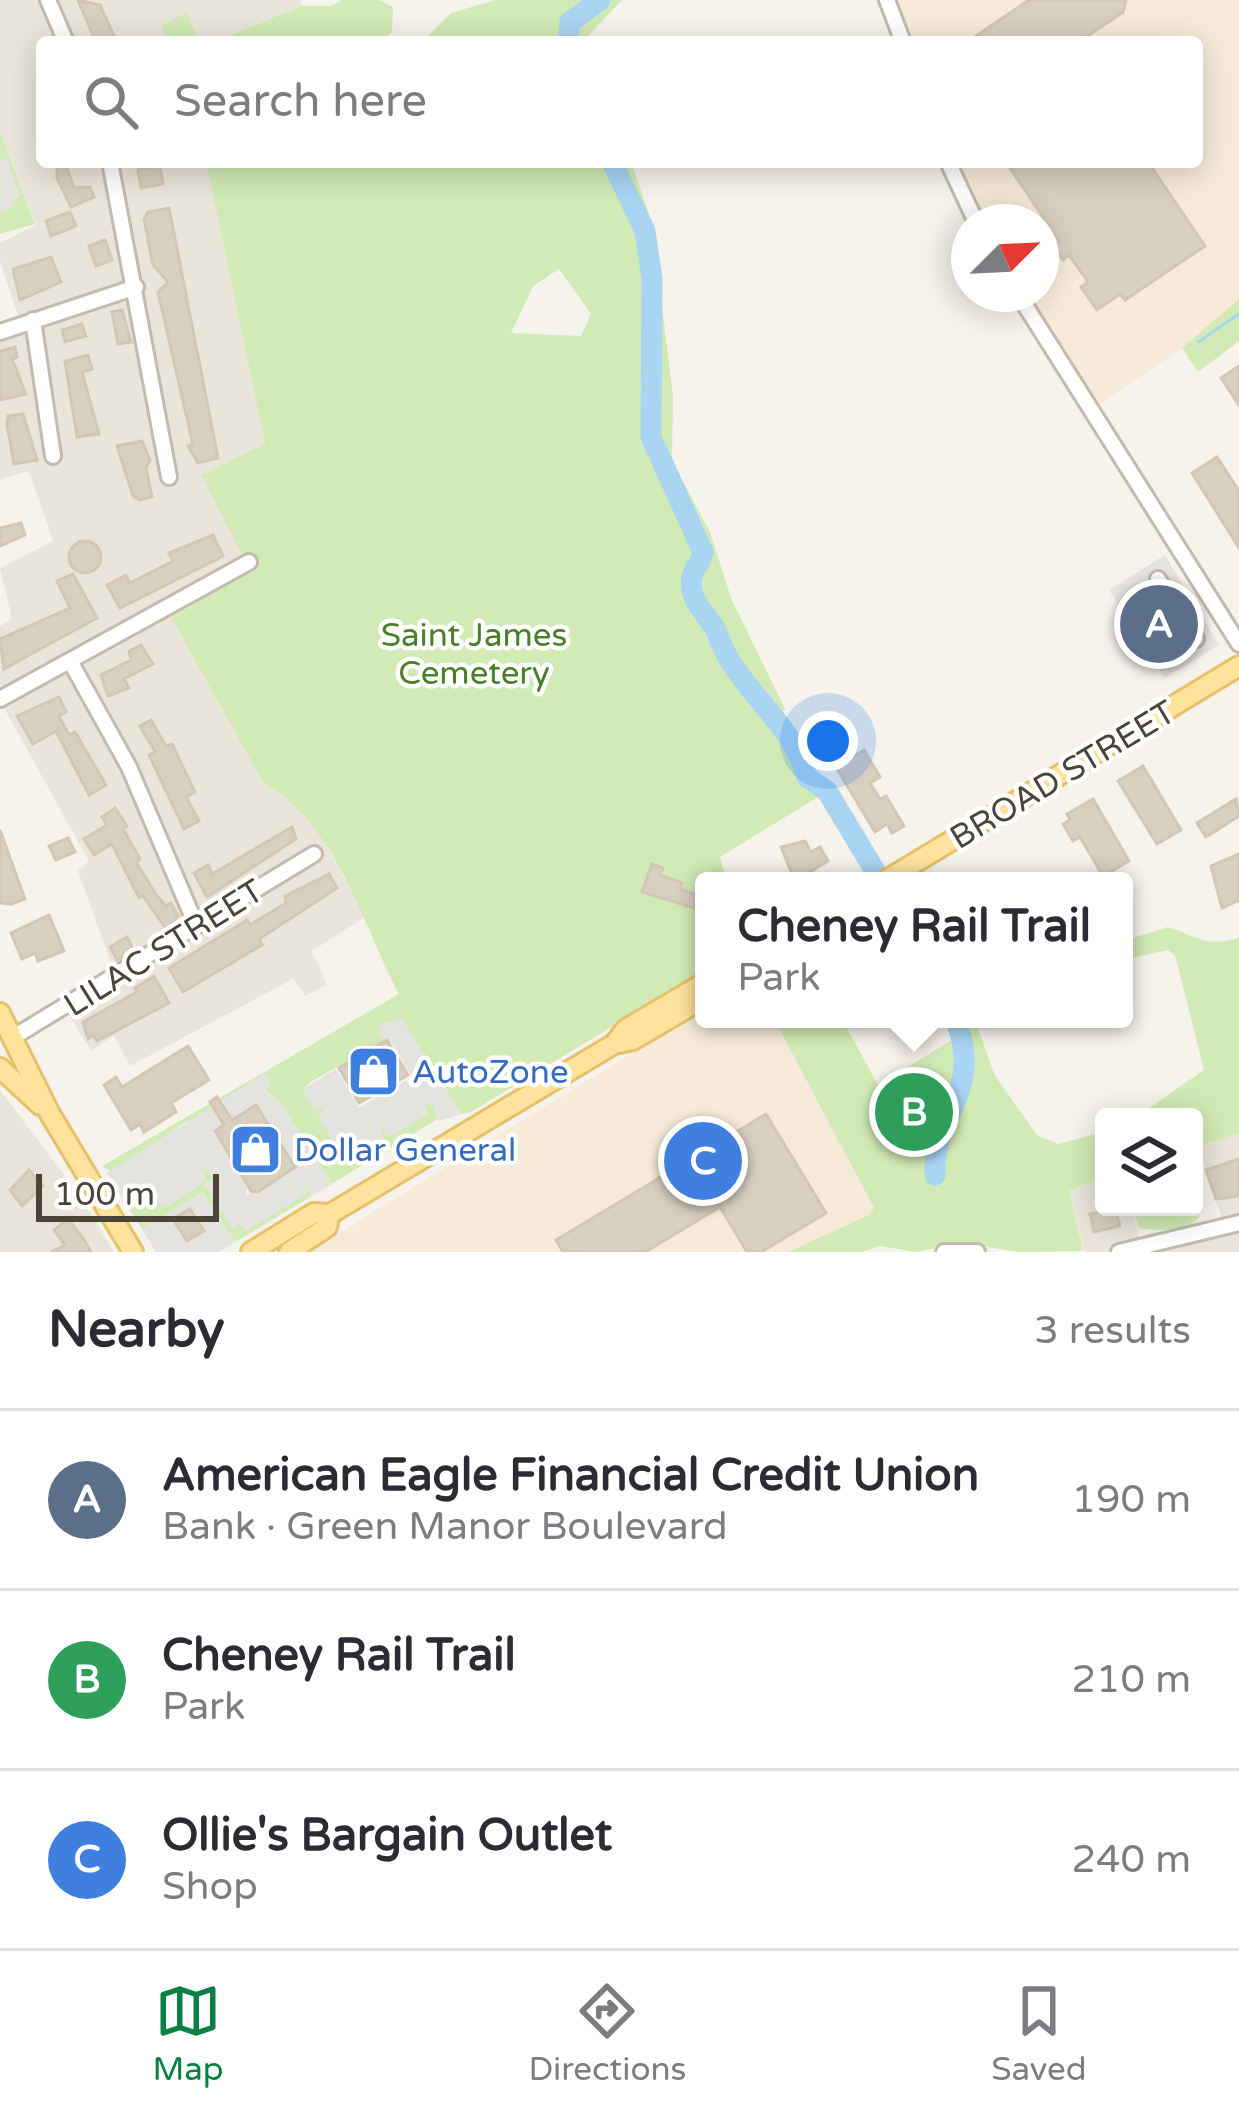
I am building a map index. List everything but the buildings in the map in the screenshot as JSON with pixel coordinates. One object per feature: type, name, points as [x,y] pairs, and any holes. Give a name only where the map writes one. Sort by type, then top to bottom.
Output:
[{"type":"main road","name":"BROAD STREET","points":[[899,872],[1239,666]]},
{"type":"main road","points":[[614,1044],[626,1029],[695,988]]},
{"type":"main road","points":[[251,1252],[314,1213],[330,1214],[614,1044],[633,1040],[695,1003]]},
{"type":"main road","points":[[0,1012],[49,1112],[133,1252]]},
{"type":"main road","points":[[0,1068],[49,1112]]},
{"type":"main road","points":[[289,1252],[326,1227],[330,1214]]},
{"type":"street","points":[[48,0],[64,36]]},
{"type":"street","points":[[887,0],[901,36]]},
{"type":"street","points":[[111,168],[170,477]]},
{"type":"street","points":[[952,168],[968,204]]},
{"type":"street","points":[[0,332],[136,287]]},
{"type":"street","points":[[1029,312],[1239,644]]},
{"type":"street","points":[[33,320],[53,456]]},
{"type":"street","points":[[0,699],[249,562]]},
{"type":"street","points":[[1158,578],[1196,639]]},
{"type":"street","points":[[70,661],[128,767],[196,925]]},
{"type":"street","name":"LILAC STREET","points":[[12,1038],[314,854]]},
{"type":"street","points":[[1119,1252],[1239,1223]]},
{"type":"street","points":[[944,1252],[977,1252]]},
{"type":"shaded area","points":[[0,0],[300,0],[302,6],[228,36],[36,36],[36,168],[207,168],[265,445],[251,572],[264,784],[292,798],[321,836],[365,917],[312,951],[327,985],[305,996],[293,979],[130,1066],[114,1036],[91,1051],[67,1012],[117,980],[78,871],[89,861],[4,708],[0,681],[0,626],[12,619],[0,568],[53,541],[29,471],[0,479],[0,340],[24,333],[0,262],[0,243],[36,225],[0,132]]},
{"type":"shaded area","points":[[887,0],[1239,0],[1239,299],[1182,348],[1091,410],[1029,312],[1059,312],[1059,204],[968,204],[951,168],[1203,168],[1203,36],[901,36]]},
{"type":"shaded area","points":[[7,158],[20,197],[12,200],[13,207],[0,212],[0,161]]},
{"type":"shaded area","points":[[1165,555],[1219,645],[1165,678],[1109,590]]},
{"type":"shaded area","points":[[695,1015],[695,1028],[779,1028],[874,1208],[870,1215],[788,1252],[308,1252]]},
{"type":"shaded area","points":[[402,1019],[461,1114],[439,1121],[433,1105],[424,1104],[428,1114],[388,1137],[380,1128],[383,1140],[357,1155],[350,1145],[339,1151],[318,1116],[326,1107],[315,1111],[303,1089],[336,1069],[359,1108],[406,1081],[413,1090],[414,1081],[393,1044],[378,1034],[382,1024]]},
{"type":"shaded area","points":[[265,1073],[271,1084],[264,1091],[280,1102],[332,1184],[312,1196],[303,1183],[306,1194],[246,1231],[241,1223],[232,1227],[205,1185],[213,1179],[207,1169],[201,1172],[206,1181],[165,1208],[138,1182],[128,1187],[123,1199],[107,1173]],"holes":[[[256,1105],[295,1167],[245,1196],[248,1187],[219,1116],[232,1120]]]},
{"type":"shaded area","points":[[0,1090],[82,1199],[114,1252],[0,1252]]},
{"type":"shaded area","points":[[1239,1134],[1239,1252],[1084,1252],[1069,1189],[1095,1180],[1095,1216],[1133,1216],[1140,1240],[1223,1221],[1203,1163],[1203,1144]]},
{"type":"shaded area","points":[[203,1192],[235,1242],[219,1252],[156,1252],[142,1229]]},
{"type":"green space","points":[[342,0],[379,0],[393,7],[392,32],[386,36],[228,36],[302,6],[331,6]]},
{"type":"green space","points":[[496,0],[622,0],[588,36],[428,36],[451,13]]},
{"type":"green space","points":[[187,13],[197,36],[166,36],[161,25]]},
{"type":"green space","points":[[0,132],[35,224],[0,234],[0,211],[13,207],[12,200],[20,196],[6,159],[0,161]]},
{"type":"green space","name":"Saint James Cemetery","points":[[207,168],[633,168],[652,223],[673,396],[672,460],[710,532],[731,598],[785,709],[778,718],[823,794],[720,857],[724,872],[695,872],[695,976],[471,1112],[461,1114],[402,1020],[387,1040],[312,1081],[303,1089],[315,1110],[326,1107],[319,1116],[339,1151],[350,1145],[357,1155],[383,1140],[380,1127],[388,1136],[427,1113],[424,1104],[433,1105],[439,1118],[332,1184],[280,1102],[263,1089],[182,1124],[114,1173],[102,1166],[399,994],[328,848],[288,800],[264,784],[171,617],[251,572],[201,475],[265,444]],"holes":[[[559,269],[591,314],[581,336],[511,333],[533,286]]]},
{"type":"green space","points":[[1239,299],[1239,341],[1198,372],[1182,348]]},
{"type":"green space","points":[[1168,927],[1201,940],[1239,938],[1239,1134],[1203,1144],[1203,1108],[1149,1108],[1204,1070],[1175,955],[1168,950],[1133,958],[1133,938]]},
{"type":"green space","points":[[779,1028],[847,1028],[878,1085],[952,1040],[947,1028],[978,1028],[994,1074],[1037,1135],[1058,1144],[1095,1134],[1095,1180],[1069,1190],[1083,1251],[1021,1252],[960,1243],[916,1252],[880,1246],[861,1252],[788,1252],[869,1215],[874,1208]]},
{"type":"green space","points":[[207,1169],[213,1179],[205,1184],[233,1227],[240,1223],[246,1230],[306,1193],[303,1183],[312,1196],[235,1242],[203,1192],[142,1229],[123,1199],[128,1187],[138,1182],[165,1207],[206,1180],[201,1171]]},
{"type":"green space","points":[[1134,1216],[1199,1218],[1162,1230],[1139,1228]]},
{"type":"waterway","points":[[569,36],[570,22],[600,0]]},
{"type":"waterway","points":[[615,168],[645,231],[652,279],[651,437],[703,552],[692,577],[693,594],[737,672],[789,738],[807,777],[827,791],[876,872]]},
{"type":"waterway","points":[[1198,342],[1239,314]]},
{"type":"waterway","points":[[935,1175],[936,1154],[964,1065],[958,1028]]},
{"type":"place","name":"American Eagle Financial Credit Union","points":[[1159,624]]},
{"type":"place","name":"AutoZone","points":[[373,1071]]},
{"type":"place","name":"Cheney Rail Trail","points":[[914,1112]]},
{"type":"place","name":"Dollar General","points":[[255,1149]]},
{"type":"place","name":"Ollie's Bargain Outlet","points":[[703,1161]]}]
